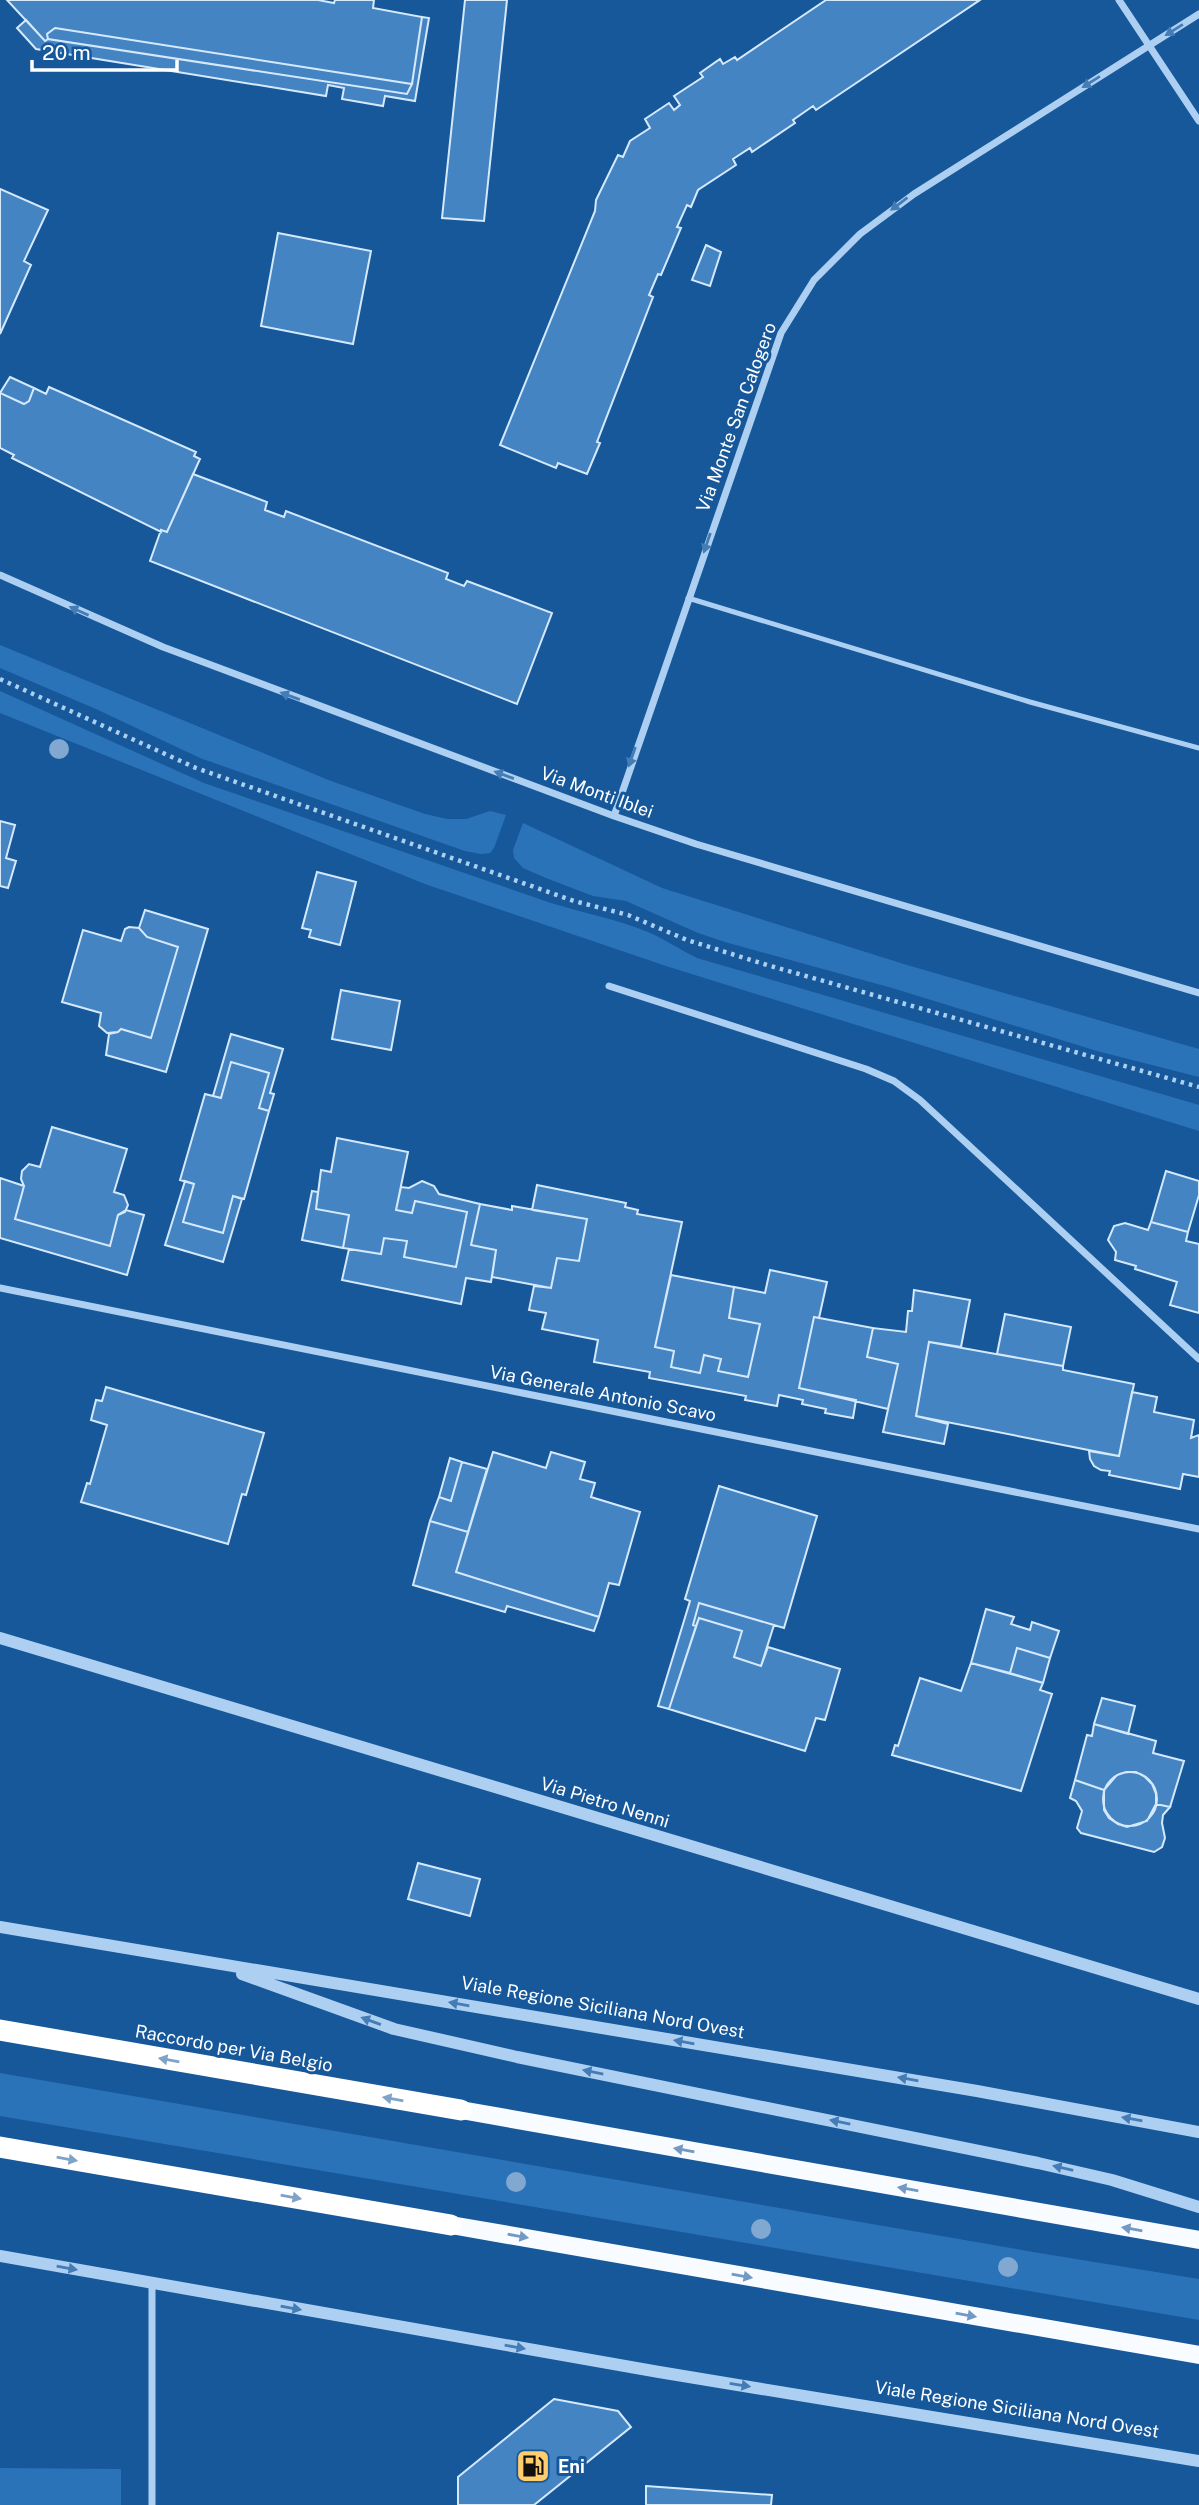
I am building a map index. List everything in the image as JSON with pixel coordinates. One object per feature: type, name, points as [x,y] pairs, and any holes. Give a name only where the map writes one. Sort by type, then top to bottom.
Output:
[{"type":"highway","name":"Raccordo per Via Belgio","points":[[0,2030],[461,2110]]},
{"type":"highway","points":[[0,2147],[450,2225]]},
{"type":"main road","points":[[461,2110],[1199,2240]]},
{"type":"main road","points":[[450,2225],[1199,2355]]},
{"type":"street","points":[[1119,0],[1199,121]]},
{"type":"street","name":"Via Monte San Calogero","points":[[614,816],[781,333],[814,280],[860,234],[914,194],[1199,14]]},
{"type":"street","name":"Via Monti Iblei","points":[[0,575],[163,647],[614,816],[696,844],[1199,993]]},
{"type":"street","points":[[609,986],[866,1069],[894,1081],[920,1100],[1199,1359]]},
{"type":"street","name":"Via Generale Antonio Scavo","points":[[0,1288],[1199,1529]]},
{"type":"street","name":"Via Pietro Nenni","points":[[0,1638],[1199,1999]]},
{"type":"street","name":"Viale Regione Siciliana Nord Ovest","points":[[0,1927],[977,2091],[1199,2132]]},
{"type":"street","points":[[213,1963],[394,2029],[1038,2163],[1112,2180],[1199,2207]]},
{"type":"street","name":"Viale Regione Siciliana Nord Ovest","points":[[0,2256],[659,2372],[1199,2460]]},
{"type":"street","points":[[152,2284],[152,2505]]},
{"type":"lane","points":[[688,598],[1030,702],[1199,748]]},
{"type":"path","points":[[0,679],[196,768],[574,901],[628,915],[687,940],[1046,1046],[1199,1087]]},
{"type":"shaded area","points":[[0,645],[331,781],[425,814],[447,819],[466,819],[490,811],[506,815],[494,848],[490,853],[481,854],[465,851],[200,758],[0,668]]},
{"type":"shaded area","points":[[0,691],[204,783],[551,903],[636,927],[697,958],[1199,1105],[1199,1131],[669,967],[425,884],[0,713]]},
{"type":"shaded area","points":[[523,823],[662,888],[907,965],[1199,1049],[1199,1077],[1097,1051],[892,988],[725,942],[626,901],[593,896],[523,868],[514,858],[513,850]]},
{"type":"shaded area","points":[[0,2073],[1199,2279],[1199,2320],[0,2116]]},
{"type":"shaded area","points":[[0,2468],[121,2469],[121,2505],[0,2505]]},
{"type":"building","points":[[7,0],[318,0],[334,3],[335,0],[374,0],[373,8],[422,17],[412,84],[55,28],[47,34],[48,39],[45,41]]},
{"type":"building","points":[[465,0],[507,0],[484,221],[442,218]]},
{"type":"building","points":[[826,0],[980,0],[816,110],[813,106],[793,120],[795,123],[752,152],[750,148],[733,159],[736,165],[698,190],[691,207],[687,205],[677,227],[681,228],[661,275],[658,274],[649,295],[653,297],[587,474],[558,463],[556,468],[500,445],[595,211],[596,200],[618,155],[623,157],[630,141],[650,128],[645,119],[669,103],[674,110],[680,105],[674,96],[703,77],[700,73],[720,59],[723,64],[735,57],[737,60]]},
{"type":"building","points":[[422,17],[429,18],[415,101],[385,96],[383,106],[342,99],[344,88],[328,85],[326,96],[36,49],[17,28],[26,20],[45,41],[48,39],[407,94],[412,84]]},
{"type":"building","points":[[55,28],[412,84],[407,94],[48,39],[47,34]]},
{"type":"building","points":[[0,189],[48,210],[24,261],[31,265],[0,334]]},
{"type":"building","points":[[278,233],[371,251],[353,344],[261,326]]},
{"type":"building","points":[[706,245],[721,252],[710,286],[692,280]]},
{"type":"building","points":[[10,377],[34,388],[29,401],[24,404],[0,393]]},
{"type":"building","points":[[49,387],[196,452],[194,456],[200,459],[167,532],[161,532],[12,458],[14,455],[0,448],[0,393],[24,404],[29,401],[34,388],[46,394]]},
{"type":"building","points":[[193,474],[267,502],[265,510],[284,517],[286,511],[448,573],[446,579],[464,586],[467,581],[552,613],[517,704],[150,561],[161,530],[167,532]]},
{"type":"building","points":[[0,821],[15,825],[6,858],[16,861],[8,888],[0,886]]},
{"type":"building","points":[[317,872],[356,882],[340,945],[309,937],[311,930],[302,928]]},
{"type":"building","points":[[145,910],[208,929],[166,1072],[106,1055],[109,1034],[121,1029],[151,1038],[178,947],[147,937],[139,928]]},
{"type":"building","points":[[139,928],[147,937],[178,947],[151,1038],[121,1029],[107,1033],[99,1026],[101,1013],[62,1002],[83,930],[121,941],[125,929]]},
{"type":"building","points":[[341,990],[400,1001],[391,1050],[332,1039]]},
{"type":"building","points":[[231,1034],[283,1049],[270,1093],[274,1094],[269,1111],[259,1108],[269,1073],[231,1062],[221,1098],[213,1096]]},
{"type":"building","points":[[231,1062],[269,1073],[259,1108],[269,1111],[244,1199],[233,1196],[223,1233],[183,1222],[194,1184],[180,1180],[205,1094],[221,1098]]},
{"type":"building","points":[[52,1127],[127,1149],[114,1192],[124,1195],[128,1205],[125,1212],[118,1215],[110,1246],[15,1219],[24,1186],[22,1171],[29,1164],[40,1167]]},
{"type":"building","points":[[337,1138],[408,1152],[396,1210],[412,1213],[415,1201],[467,1212],[456,1267],[404,1257],[407,1241],[384,1238],[381,1254],[343,1248],[349,1215],[316,1209],[321,1170],[331,1172]]},
{"type":"building","points":[[1166,1171],[1199,1181],[1199,1195],[1188,1232],[1151,1222]]},
{"type":"building","points":[[0,1178],[24,1186],[15,1219],[110,1246],[118,1215],[126,1210],[144,1215],[127,1275],[0,1238]]},
{"type":"building","points":[[185,1181],[194,1184],[183,1222],[223,1233],[233,1196],[242,1199],[223,1262],[165,1245]]},
{"type":"building","points":[[422,1181],[434,1186],[439,1194],[480,1204],[471,1245],[496,1250],[491,1282],[466,1278],[461,1304],[342,1280],[349,1249],[381,1254],[384,1238],[407,1241],[404,1257],[456,1267],[467,1212],[415,1201],[412,1213],[396,1210],[401,1187],[409,1188]]},
{"type":"building","points":[[537,1185],[626,1203],[625,1207],[638,1210],[637,1214],[682,1222],[655,1347],[674,1351],[671,1367],[700,1373],[704,1355],[721,1359],[718,1371],[748,1377],[760,1324],[729,1318],[734,1287],[765,1293],[770,1270],[827,1282],[819,1318],[814,1317],[799,1388],[856,1400],[853,1418],[825,1413],[826,1409],[802,1404],[803,1400],[779,1395],[777,1406],[745,1400],[746,1396],[649,1378],[650,1372],[594,1362],[598,1340],[542,1329],[546,1313],[529,1310],[534,1286],[551,1288],[557,1258],[579,1261],[587,1219],[532,1210]]},
{"type":"building","points":[[312,1191],[318,1192],[316,1209],[349,1215],[343,1248],[302,1240]]},
{"type":"building","points":[[480,1204],[512,1210],[512,1206],[587,1219],[579,1261],[557,1258],[551,1288],[492,1277],[496,1250],[471,1245]]},
{"type":"building","points":[[1151,1222],[1188,1232],[1186,1241],[1199,1244],[1199,1313],[1170,1305],[1177,1282],[1115,1260],[1116,1252],[1108,1240],[1114,1226],[1125,1223],[1148,1230]]},
{"type":"building","points":[[671,1275],[734,1287],[729,1318],[760,1324],[748,1377],[718,1371],[721,1359],[704,1355],[700,1373],[671,1367],[674,1351],[655,1347]]},
{"type":"building","points":[[914,1290],[970,1300],[961,1347],[929,1342],[916,1416],[948,1424],[944,1444],[883,1432],[898,1364],[867,1357],[873,1328],[906,1332]]},
{"type":"building","points":[[1005,1314],[1071,1327],[1063,1366],[997,1354]]},
{"type":"building","points":[[814,1317],[873,1328],[867,1357],[898,1364],[888,1409],[799,1388]]},
{"type":"building","points":[[929,1342],[1063,1366],[1063,1370],[1134,1384],[1119,1456],[916,1416]]},
{"type":"building","points":[[106,1387],[264,1433],[246,1495],[242,1494],[228,1544],[81,1502],[87,1483],[90,1484],[107,1425],[91,1420],[96,1400],[102,1401]]},
{"type":"building","points":[[1132,1392],[1157,1397],[1154,1412],[1194,1420],[1191,1438],[1199,1435],[1199,1477],[1183,1474],[1180,1489],[1109,1475],[1110,1471],[1094,1466],[1089,1451],[1119,1456]]},
{"type":"building","points":[[493,1452],[546,1468],[551,1452],[585,1462],[580,1479],[595,1483],[591,1497],[640,1512],[619,1585],[609,1583],[599,1617],[456,1572]]},
{"type":"building","points":[[450,1458],[462,1462],[451,1501],[439,1497]]},
{"type":"building","points":[[462,1462],[487,1469],[468,1532],[430,1521],[439,1497],[451,1501]]},
{"type":"building","points":[[719,1486],[817,1516],[784,1628],[699,1603],[693,1625],[696,1626],[669,1709],[658,1706],[690,1601],[685,1599]]},
{"type":"building","points":[[430,1521],[468,1532],[456,1572],[599,1617],[594,1631],[507,1606],[505,1612],[413,1585]]},
{"type":"building","points":[[699,1603],[774,1625],[761,1666],[734,1657],[742,1631],[699,1618],[696,1626],[693,1625]]},
{"type":"building","points":[[986,1609],[1014,1617],[1011,1624],[1030,1630],[1032,1622],[1059,1631],[1050,1658],[1017,1648],[1010,1673],[971,1663]]},
{"type":"building","points":[[699,1618],[742,1631],[734,1657],[761,1666],[768,1647],[840,1669],[825,1720],[816,1718],[805,1751],[669,1709]]},
{"type":"building","points":[[1017,1648],[1050,1658],[1043,1683],[1010,1673]]},
{"type":"building","points":[[971,1663],[1043,1683],[1040,1690],[1052,1694],[1021,1791],[892,1755],[895,1745],[898,1746],[920,1678],[961,1691]]},
{"type":"building","points":[[1102,1698],[1135,1706],[1128,1734],[1094,1724]]},
{"type":"building","points":[[1094,1724],[1156,1741],[1153,1753],[1184,1761],[1170,1807],[1156,1804],[1152,1784],[1136,1772],[1117,1775],[1104,1790],[1075,1780],[1087,1735],[1092,1736]]},
{"type":"building","points":[[1130,1772],[1149,1780],[1157,1799],[1149,1818],[1130,1826],[1111,1818],[1103,1799],[1111,1780]]},
{"type":"building","points":[[1075,1780],[1104,1790],[1104,1810],[1109,1818],[1127,1827],[1147,1821],[1156,1804],[1170,1807],[1163,1815],[1165,1838],[1162,1847],[1154,1852],[1081,1833],[1077,1828],[1082,1811],[1076,1801],[1070,1798]]},
{"type":"building","points":[[418,1863],[480,1879],[470,1916],[408,1899]]},
{"type":"building","points":[[554,2399],[618,2411],[631,2427],[534,2505],[458,2505],[458,2477]]},
{"type":"building","points":[[646,2486],[772,2495],[771,2505],[646,2505]]},
{"type":"place","name":"Eni","points":[[533,2466]]}]
